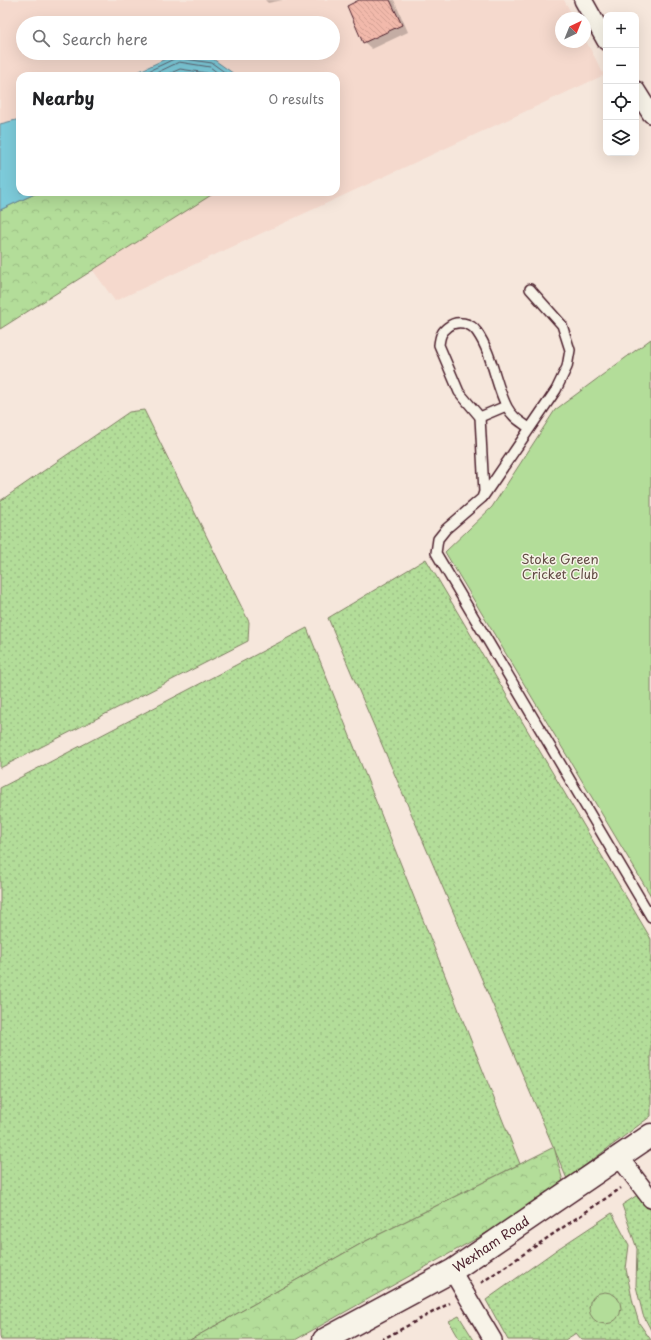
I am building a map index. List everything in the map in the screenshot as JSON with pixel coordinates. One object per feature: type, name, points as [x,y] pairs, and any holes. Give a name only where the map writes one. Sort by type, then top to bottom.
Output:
[{"type":"street","points":[[583,0],[603,36]]},
{"type":"street","points":[[639,95],[651,114]]},
{"type":"street","name":"Wexham Road","points":[[324,1340],[452,1271],[651,1135]]},
{"type":"street","points":[[619,1158],[651,1200]]},
{"type":"street","points":[[452,1271],[493,1340]]},
{"type":"lane","points":[[530,289],[562,325],[570,350],[566,367],[556,390],[506,465],[482,498],[446,529],[438,539],[436,553],[651,917]]},
{"type":"lane","points":[[482,498],[484,492],[480,417],[460,392],[439,345],[440,338],[444,330],[452,324],[461,322],[470,325],[477,332],[493,368],[506,406],[514,417],[530,428]]},
{"type":"lane","points":[[480,417],[506,406]]},
{"type":"path","points":[[381,1340],[465,1294],[635,1179]]},
{"type":"shaded area","points":[[0,0],[564,0],[571,12],[555,12],[555,48],[590,48],[603,75],[115,301],[87,262],[0,321]]},
{"type":"green space","points":[[30,196],[210,196],[0,329],[0,210]]},
{"type":"green space","name":"Stoke Green Cricket Club","points":[[651,339],[651,896],[445,552],[492,507],[555,410]]},
{"type":"green space","points":[[144,410],[249,622],[248,641],[0,768],[0,501],[129,412]]},
{"type":"green space","points":[[426,559],[651,939],[651,1116],[567,1179],[328,618]]},
{"type":"green space","points":[[307,628],[520,1164],[364,1242],[190,1340],[1,1340],[0,788]]},
{"type":"green space","points":[[554,1147],[565,1189],[295,1340],[190,1340],[364,1242]]},
{"type":"green space","points":[[639,1194],[651,1208],[651,1330],[643,1315],[636,1286],[637,1249],[622,1205]]},
{"type":"green space","points":[[612,1213],[629,1245],[626,1269],[633,1303],[639,1323],[651,1340],[582,1340],[576,1333],[565,1340],[508,1340],[486,1300],[559,1248]]},
{"type":"green space","points":[[602,1292],[608,1292],[618,1299],[621,1308],[620,1314],[614,1321],[608,1324],[602,1324],[592,1317],[589,1311],[589,1305],[596,1295]]},
{"type":"green space","points":[[459,1316],[474,1340],[460,1340],[449,1321]]},
{"type":"water","points":[[163,60],[214,60],[231,72],[138,72]]},
{"type":"water","points":[[16,120],[16,196],[30,196],[0,210],[0,124]]},
{"type":"building","points":[[359,0],[390,0],[402,25],[363,43],[347,6]]}]
